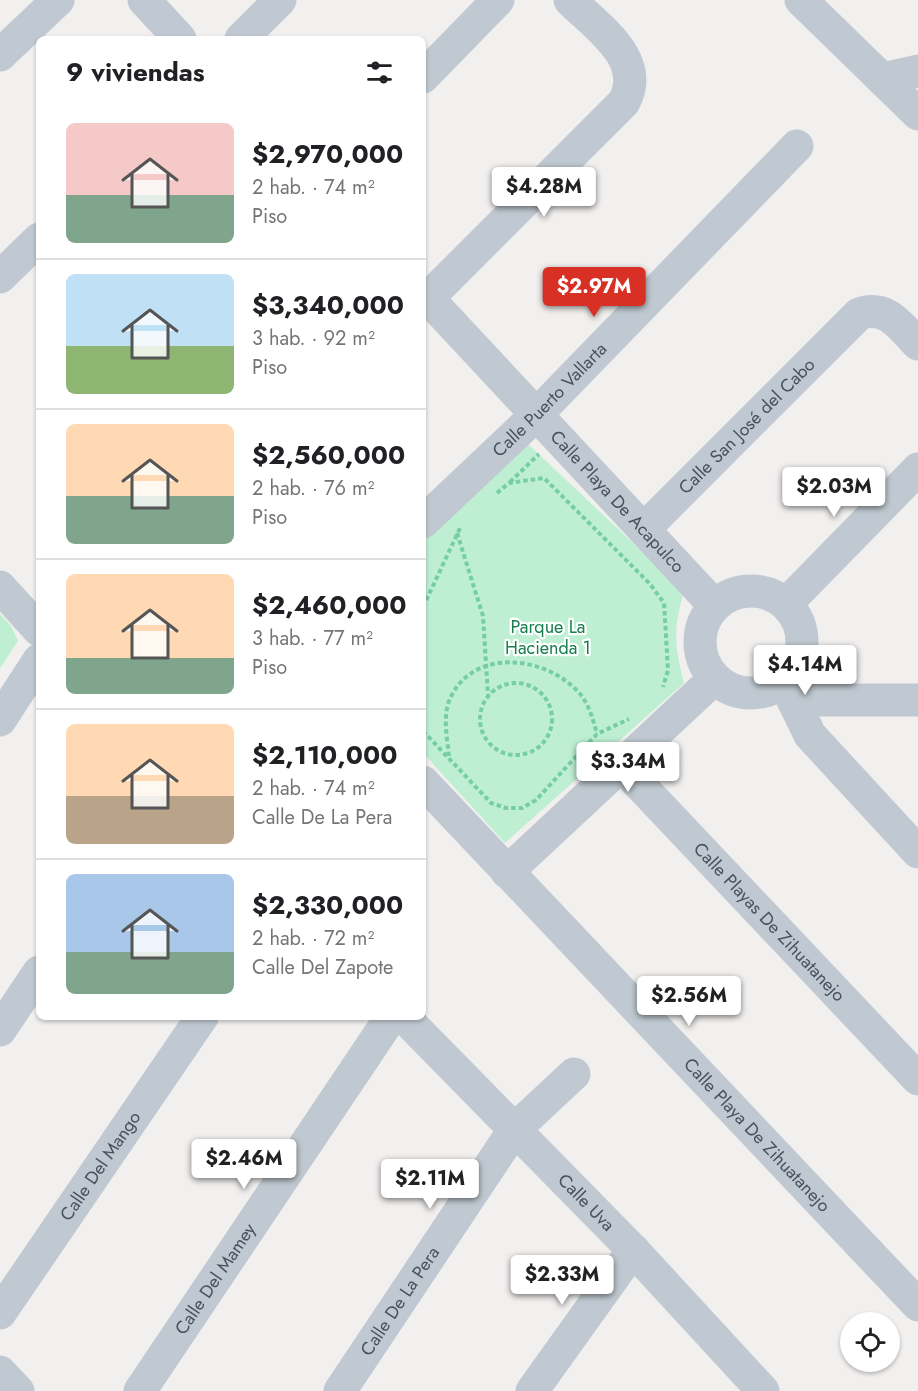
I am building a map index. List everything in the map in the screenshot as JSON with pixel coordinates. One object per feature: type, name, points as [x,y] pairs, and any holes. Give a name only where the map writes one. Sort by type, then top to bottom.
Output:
[{"type":"street","points":[[0,55],[58,0]]},
{"type":"street","points":[[144,0],[177,36]]},
{"type":"street","points":[[245,36],[280,0]]},
{"type":"street","points":[[426,74],[498,0]]},
{"type":"street","points":[[426,297],[624,102],[631,85],[627,60],[570,0]]},
{"type":"street","points":[[801,0],[918,114]]},
{"type":"street","points":[[882,79],[918,71]]},
{"type":"street","name":"Calle Puerto Vallarta","points":[[426,519],[535,416],[797,146]]},
{"type":"street","points":[[1,276],[36,242]]},
{"type":"street","name":"Calle Playa De Acapulco","points":[[426,299],[535,416],[645,528],[714,605]]},
{"type":"street","name":"Calle San José del Cabo","points":[[645,528],[848,322],[866,312],[881,311],[888,314],[918,344]]},
{"type":"street","points":[[786,604],[918,469]]},
{"type":"street","points":[[0,587],[36,627]]},
{"type":"street","points":[[918,700],[788,691],[748,694],[729,690],[714,679],[700,655],[700,628],[714,605],[736,592],[763,591],[786,604],[799,622],[803,644],[788,691],[810,735],[918,852]]},
{"type":"street","points":[[0,720],[36,665]]},
{"type":"street","points":[[507,872],[714,679]]},
{"type":"street","name":"Calle Playas De Zihuatanejo","points":[[621,765],[918,1079]]},
{"type":"street","name":"Calle Playa De Zihuatanejo","points":[[426,785],[918,1305]]},
{"type":"street","points":[[0,1030],[36,976]]},
{"type":"street","name":"Calle Del Mango","points":[[0,1313],[200,1020]]},
{"type":"street","name":"Calle Del Mamey","points":[[140,1391],[389,1020]]},
{"type":"street","name":"Calle Uva","points":[[407,1020],[633,1250],[746,1384]]},
{"type":"street","name":"Calle De La Pera","points":[[340,1391],[514,1130],[573,1074]]},
{"type":"street","points":[[532,1391],[633,1250]]},
{"type":"street","points":[[0,1372],[18,1391]]},
{"type":"path","points":[[493,497],[541,452]]},
{"type":"path","points":[[509,483],[544,478],[650,584],[664,603],[668,670],[662,688]]},
{"type":"path","points":[[426,601],[444,566],[457,532],[468,518]]},
{"type":"path","points":[[457,532],[483,616],[488,696],[482,706],[480,717],[486,740],[495,749],[518,755],[529,753],[548,737],[552,726],[549,703],[532,686],[509,683],[488,696]]},
{"type":"path","points":[[449,757],[446,718],[450,700],[463,682],[485,667],[513,661],[545,668],[581,695],[588,705],[597,734]]},
{"type":"path","points":[[426,734],[491,803],[506,808],[522,808],[536,800],[597,734],[630,718]]},
{"type":"green space","name":"Parque La Hacienda 1","points":[[527,443],[684,591],[676,637],[684,683],[505,843],[426,756],[426,538]]},
{"type":"green space","points":[[0,614],[11,626],[18,641],[0,668]]}]
